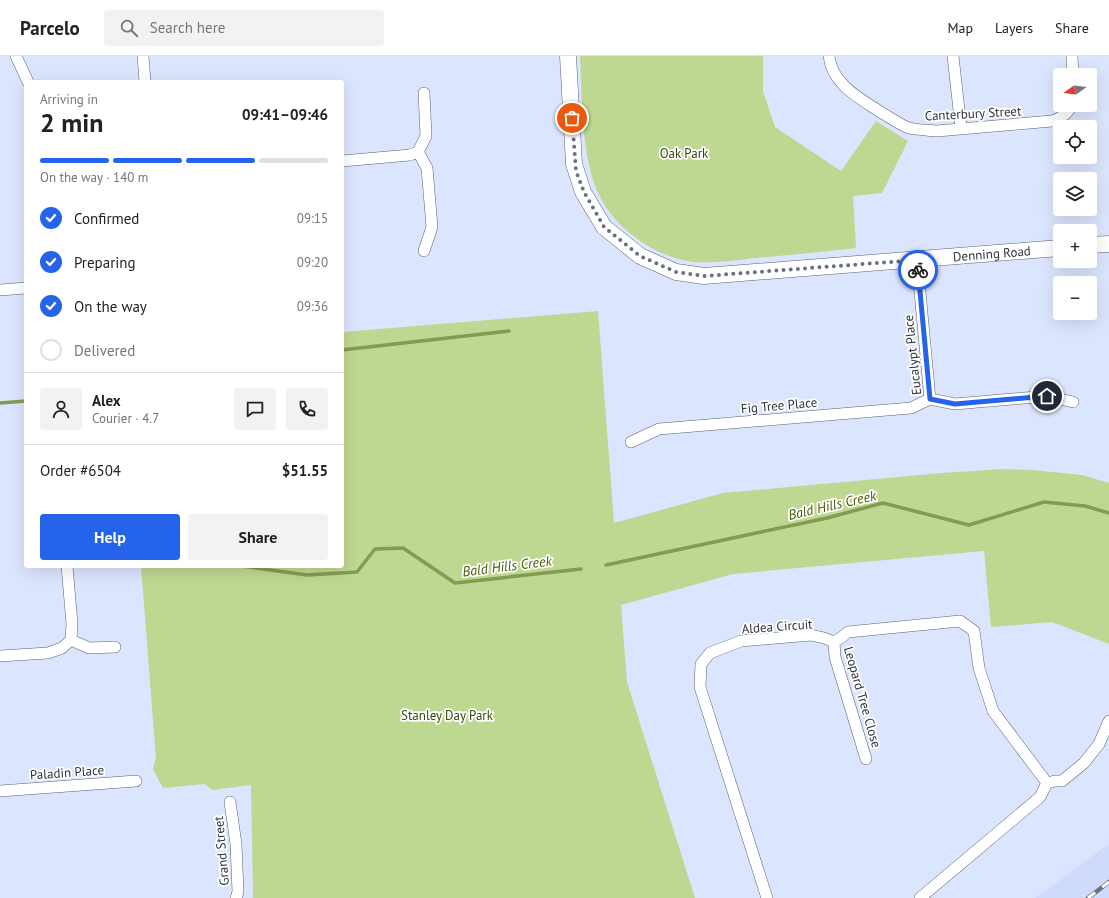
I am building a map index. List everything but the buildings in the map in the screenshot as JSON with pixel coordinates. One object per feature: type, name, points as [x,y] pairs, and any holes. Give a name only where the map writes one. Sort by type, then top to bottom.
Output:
[{"type":"street","points":[[16,56],[27,80]]},
{"type":"street","points":[[143,56],[145,80]]},
{"type":"street","name":"Denning Road","points":[[568,56],[574,164],[584,192],[604,227],[640,256],[676,272],[704,276],[1053,249]]},
{"type":"street","name":"Canterbury Street","points":[[829,56],[834,70],[843,85],[854,95],[908,128],[937,131],[1052,121],[1060,119],[1068,112]]},
{"type":"street","points":[[953,56],[961,128]]},
{"type":"street","points":[[1072,56],[1073,68]]},
{"type":"street","points":[[344,161],[410,155],[418,152],[426,136],[424,93]]},
{"type":"street","points":[[418,152],[427,168],[432,227],[424,251]]},
{"type":"street","points":[[1097,245],[1109,244]]},
{"type":"street","name":"Eucalypt Place","points":[[917,260],[930,399],[955,404],[1047,396],[1073,402]]},
{"type":"street","points":[[0,290],[24,288]]},
{"type":"street","name":"Fig Tree Place","points":[[631,442],[659,429],[911,408],[930,399]]},
{"type":"street","points":[[0,656],[48,653],[62,648],[71,640],[72,624],[67,568]]},
{"type":"street","points":[[834,642],[848,632],[960,620],[974,631],[979,668],[993,711],[1047,783]]},
{"type":"street","name":"Aldea Circuit","points":[[767,898],[700,687],[701,664],[710,653],[741,641],[811,635],[834,642]]},
{"type":"street","points":[[71,640],[89,648],[115,647]]},
{"type":"street","name":"Leopard Tree Close","points":[[834,642],[835,657],[866,759]]},
{"type":"street","points":[[1047,783],[1062,781],[1084,763],[1099,744],[1109,721]]},
{"type":"street","name":"Paladin Place","points":[[0,791],[136,781]]},
{"type":"street","points":[[920,898],[1040,797],[1047,783]]},
{"type":"street","name":"Grand Street","points":[[230,802],[236,844],[238,892],[236,898]]},
{"type":"shaded area","points":[[1109,844],[1109,898],[1035,898]]},
{"type":"green space","name":"Oak Park","points":[[580,56],[763,56],[763,91],[775,127],[841,171],[876,121],[908,141],[882,193],[853,196],[856,248],[717,262],[693,262],[678,259],[663,254],[648,246],[622,226],[611,214],[596,188],[587,157],[583,123]]},
{"type":"green space","name":"Stanley Day Park","points":[[598,311],[614,523],[723,493],[942,473],[1003,469],[1032,470],[1082,475],[1109,483],[1109,644],[1052,622],[991,627],[984,551],[733,574],[621,605],[627,682],[695,898],[253,898],[251,785],[212,790],[205,784],[163,788],[153,769],[156,758],[141,568],[344,568],[344,332]]},
{"type":"waterway","points":[[344,350],[509,331]]},
{"type":"waterway","name":"Bald Hills Creek","points":[[0,403],[24,401]]},
{"type":"waterway","name":"Bald Hills Creek","points":[[606,565],[827,518],[883,503],[969,525],[1044,502],[1085,506],[1109,513]]},
{"type":"waterway","name":"Bald Hills Creek","points":[[256,568],[307,575],[357,572],[375,549],[403,548],[455,583],[581,569]]},
{"type":"railway","points":[[1088,898],[1109,882]]},
{"type":"way so far","points":[[572,118],[574,164],[576,171],[584,192],[604,227],[640,256],[676,272],[704,276],[917,260],[918,270]]},
{"type":"route","points":[[918,270],[930,399],[955,404],[1047,396]]}]
